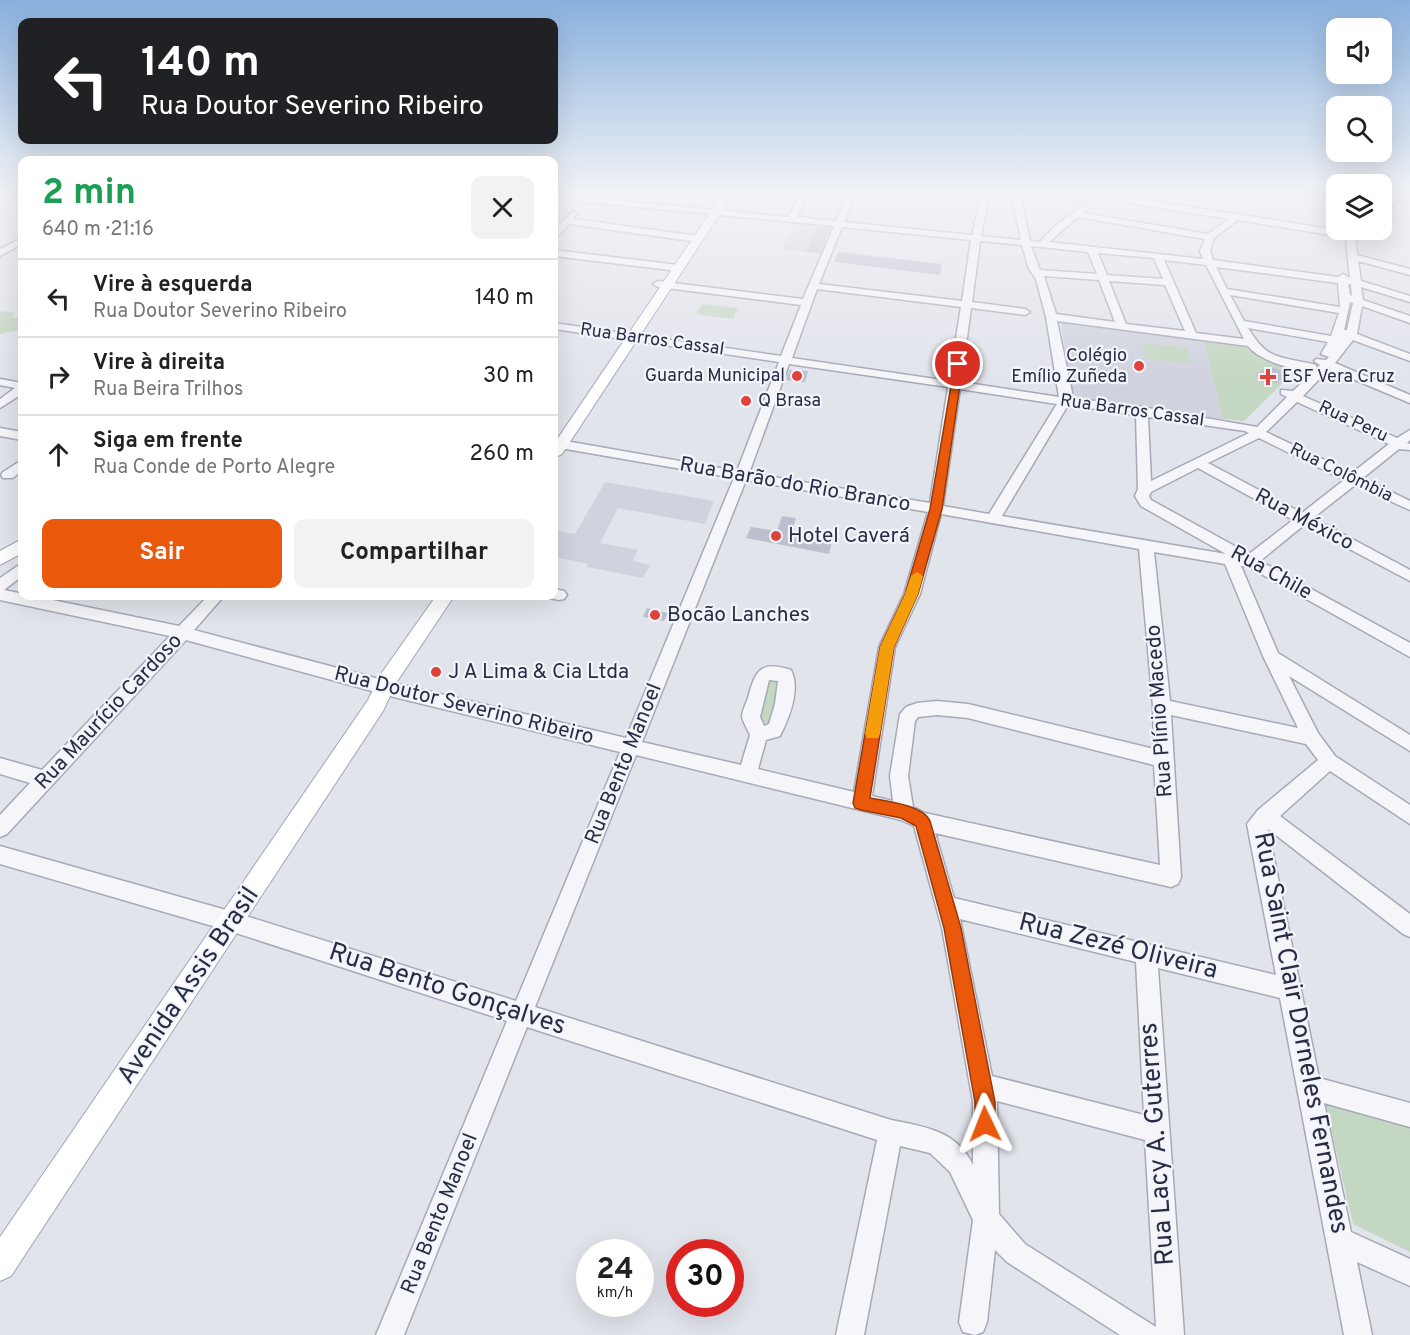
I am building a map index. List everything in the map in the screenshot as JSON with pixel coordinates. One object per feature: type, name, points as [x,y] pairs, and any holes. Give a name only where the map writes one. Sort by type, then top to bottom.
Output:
[{"type":"main road","points":[[558,440],[683,253]]},
{"type":"main road","points":[[0,550],[18,539]]},
{"type":"main road","points":[[0,559],[18,548]]},
{"type":"main road","name":"Avenida Assis Brasil","points":[[0,1265],[233,922],[384,694],[443,600]]},
{"type":"main road","name":"Avenida Assis Brasil","points":[[384,694],[455,600]]},
{"type":"street","name":"Rua Bento Manoel","points":[[390,1335],[742,475],[828,253]]},
{"type":"street","points":[[861,803],[887,647],[912,594],[936,509],[974,253]]},
{"type":"street","points":[[993,519],[1063,405],[1066,392],[1051,317],[1041,279],[1037,273],[1035,253]]},
{"type":"street","points":[[1093,253],[1122,326]]},
{"type":"street","points":[[1128,253],[1355,282],[1410,299]]},
{"type":"street","points":[[1206,253],[1223,291],[1257,351],[1268,357],[1320,364],[1410,399]]},
{"type":"street","points":[[1343,253],[1342,282],[1351,298],[1410,320]]},
{"type":"street","points":[[558,254],[673,268]]},
{"type":"street","points":[[1158,256],[1192,335]]},
{"type":"street","points":[[1143,414],[1145,489],[1251,434],[1320,364],[1343,337],[1355,282],[1352,256],[1410,272]]},
{"type":"street","points":[[1037,273],[1170,282]]},
{"type":"street","points":[[662,284],[1025,312]]},
{"type":"street","points":[[1223,291],[1343,311]]},
{"type":"street","points":[[1343,337],[1343,311],[1351,298]]},
{"type":"street","points":[[1051,317],[1251,343]]},
{"type":"street","points":[[1240,323],[1343,337],[1410,358]]},
{"type":"street","name":"Rua Barros Cassal","points":[[558,327],[625,340]]},
{"type":"street","name":"Rua Barros Cassal","points":[[558,332],[955,387],[1063,405],[1143,414],[1251,434]]},
{"type":"street","points":[[0,382],[18,387]]},
{"type":"street","points":[[0,404],[18,391]]},
{"type":"street","name":"Rua Peru","points":[[1290,394],[1404,446]]},
{"type":"street","points":[[0,432],[18,435]]},
{"type":"street","name":"Rua Colômbia","points":[[1251,434],[1271,439],[1410,506]]},
{"type":"street","points":[[1250,561],[1355,479],[1404,446],[1410,434]]},
{"type":"street","name":"Rua Barão do Rio Branco","points":[[558,444],[1146,546],[1250,561]]},
{"type":"street","name":"Rua México","points":[[1198,463],[1410,576]]},
{"type":"street","points":[[8,475],[18,467]]},
{"type":"street","name":"Rua Chile","points":[[1145,489],[1142,496],[1146,503],[1410,651]]},
{"type":"street","name":"Rua Plínio Macedo","points":[[1146,546],[1162,706],[1171,877]]},
{"type":"street","points":[[1231,560],[1271,656],[1312,738],[1329,761],[1407,807]]},
{"type":"street","points":[[0,586],[18,571]]},
{"type":"street","name":"Rua Doutor Severino Ribeiro","points":[[0,595],[18,599]]},
{"type":"street","name":"Rua Doutor Severino Ribeiro","points":[[24,600],[182,633],[384,694],[748,773],[913,817],[1171,877]]},
{"type":"street","name":"Rua Maurício Cardoso","points":[[0,828],[213,600]]},
{"type":"street","points":[[1271,656],[1410,744]]},
{"type":"street","points":[[1162,706],[1312,738]]},
{"type":"street","points":[[973,1322],[986,1219],[985,1102],[946,906],[899,776],[906,719],[917,710],[937,708],[968,711],[1163,759]]},
{"type":"street","points":[[748,773],[759,735]]},
{"type":"street","name":"Rua Saint Clair Dorneles Fernandes","points":[[1329,761],[1257,824],[1358,1335]]},
{"type":"street","points":[[0,766],[45,779]]},
{"type":"street","points":[[1265,816],[1410,928]]},
{"type":"street","name":"Rua Bento Gonçalves","points":[[0,855],[233,922],[891,1132],[936,1142],[959,1163],[986,1219],[1016,1253],[1145,1335]]},
{"type":"street","name":"Rua Zezé Oliveira","points":[[946,906],[1290,989]]},
{"type":"street","name":"Rua Lacy A. Guterres","points":[[1146,953],[1170,1335]]},
{"type":"street","points":[[982,1085],[1157,1131]]},
{"type":"street","points":[[1309,1087],[1410,1115]]},
{"type":"street","points":[[850,1335],[891,1132]]},
{"type":"street","points":[[1339,1240],[1410,1273]]},
{"type":"shaded area","name":"Colégio Emílio Zuñeda","points":[[1061,323],[1204,341],[1223,419],[1072,397]]},
{"type":"shaded area","points":[[605,482],[714,501],[705,524],[618,508],[600,543],[638,550],[633,561],[650,565],[643,578],[587,567],[588,564],[558,558],[558,531],[575,534]]},
{"type":"green space","points":[[702,304],[738,308],[733,319],[696,314]]},
{"type":"green space","points":[[0,312],[14,313],[13,318],[18,318],[18,330],[0,334]]},
{"type":"green space","points":[[1204,341],[1247,347],[1264,361],[1298,368],[1244,421],[1223,419]]},
{"type":"green space","points":[[1143,343],[1187,348],[1190,364],[1145,358]]},
{"type":"green space","points":[[768,676],[783,679],[772,724],[755,721]]},
{"type":"green space","points":[[1324,1098],[1410,1122],[1410,1252],[1353,1224]]},
{"type":"building","points":[[837,253],[849,253],[942,264],[940,275],[834,262]]},
{"type":"building","name":"ESF Vera Cruz","points":[[1267,367],[1279,369],[1283,378],[1276,383],[1255,375]]},
{"type":"building","name":"Guarda Municipal","points":[[789,370],[808,371],[805,382],[786,380]]},
{"type":"building","name":"Hotel Caverá","points":[[782,516],[796,518],[791,534],[832,541],[829,554],[746,538],[751,527],[777,531]]},
{"type":"building","name":"Bocão Lanches","points":[[647,608],[668,613],[664,621],[643,617]]},
{"type":"slow traffic","points":[[872,734],[887,647],[912,594],[917,576]]},
{"type":"place","name":"Colégio Emílio Zuñeda","points":[[1139,366]]},
{"type":"place","name":"Guarda Municipal","points":[[797,376]]},
{"type":"place","name":"ESF Vera Cruz","points":[[1268,377]]},
{"type":"place","name":"Q Brasa","points":[[746,401]]},
{"type":"place","name":"Hotel Caverá","points":[[776,536]]},
{"type":"place","name":"Bocão Lanches","points":[[655,615]]},
{"type":"place","name":"J A Lima & Cia Ltda","points":[[436,672]]},
{"type":"route","points":[[958,364],[936,509],[912,594],[887,647],[861,803],[894,809],[922,821],[952,928],[974,1034],[985,1102],[985,1124]]}]
